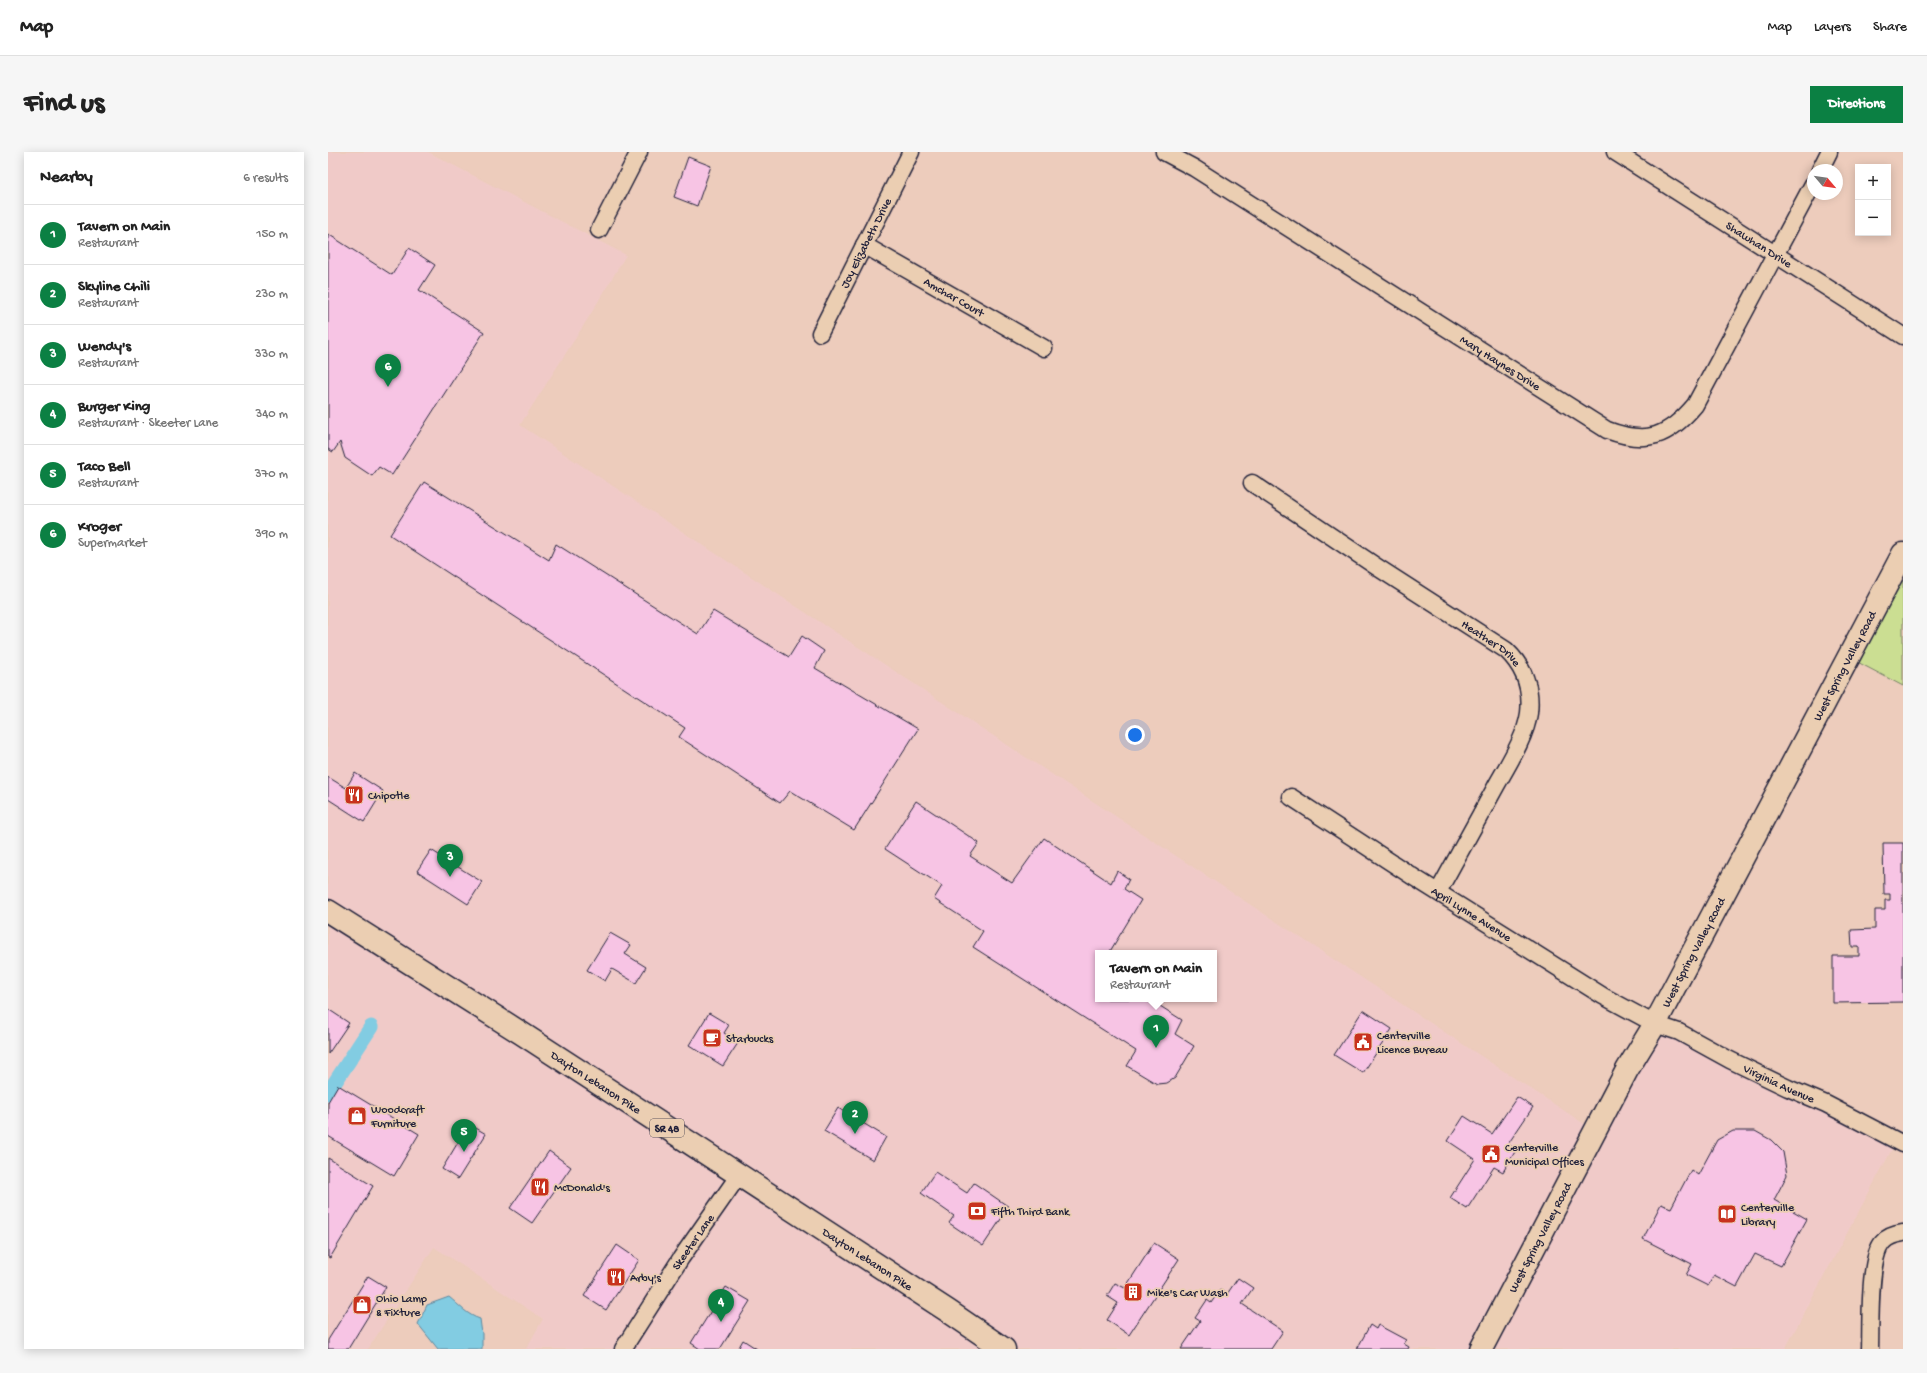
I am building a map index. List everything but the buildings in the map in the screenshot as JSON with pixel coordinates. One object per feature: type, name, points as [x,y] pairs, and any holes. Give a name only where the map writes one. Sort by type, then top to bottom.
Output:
[{"type":"street","points":[[599,230],[639,152]]},
{"type":"street","name":"Joy Elizabeth Drive","points":[[820,333],[911,152]]},
{"type":"street","name":"Mary Haynes Drive","points":[[1164,152],[1194,168],[1607,430],[1624,437],[1638,438],[1657,436],[1682,420],[1691,410],[1714,370],[1807,196]]},
{"type":"street","name":"Shawhan Drive","points":[[1615,152],[1903,336]]},
{"type":"street","points":[[1823,164],[1830,152]]},
{"type":"street","name":"Amchar Court","points":[[864,245],[1044,348]]},
{"type":"street","name":"Heather Drive","points":[[1252,483],[1506,650],[1515,658],[1522,669],[1530,694],[1529,713],[1526,728],[1509,763],[1438,892]]},
{"type":"street","name":"West Spring Valley Road","points":[[1481,1349],[1627,1070],[1655,1024],[1903,554]]},
{"type":"street","name":"April Lynne Avenue","points":[[1291,798],[1603,996],[1655,1024]]},
{"type":"street","name":"Dayton Lebanon Pike","points":[[328,911],[357,928],[942,1307],[1004,1349]]},
{"type":"street","name":"Virginia Avenue","points":[[1655,1024],[1679,1032],[1730,1060],[1788,1088],[1826,1104],[1903,1144]]},
{"type":"street","name":"Skeeter Lane","points":[[623,1349],[681,1258],[738,1175]]},
{"type":"street","points":[[1870,1349],[1873,1269],[1877,1252],[1883,1242],[1891,1236],[1903,1233]]},
{"type":"shaded area","points":[[328,152],[428,152],[626,255],[587,320],[520,425],[1595,1131],[1655,1024],[1897,1140],[1785,1349],[526,1349],[543,1319],[434,1247],[368,1349],[328,1349]]},
{"type":"green space","points":[[1903,554],[1903,686],[1848,657]]},
{"type":"water","points":[[449,1297],[467,1312],[480,1319],[482,1349],[438,1349],[418,1324],[427,1305]]},
{"type":"waterway","points":[[328,1093],[371,1027]]},
{"type":"place","name":"Kroger","points":[[388,387]]},
{"type":"place","name":"Chipotle","points":[[354,795]]},
{"type":"place","name":"Wendy's","points":[[450,877]]},
{"type":"place","name":"Starbucks","points":[[712,1038]]},
{"type":"place","name":"Centerville Licence Bureau","points":[[1363,1042]]},
{"type":"place","name":"Tavern on Main","points":[[1156,1048]]},
{"type":"place","name":"Woodcraft Furniture","points":[[357,1116]]},
{"type":"place","name":"Skyline Chili","points":[[855,1134]]},
{"type":"place","name":"Taco Bell","points":[[464,1152]]},
{"type":"place","name":"Centerville Municipal Offices","points":[[1491,1154]]},
{"type":"place","name":"McDonald's","points":[[540,1187]]},
{"type":"place","name":"Fifth Third Bank","points":[[977,1211]]},
{"type":"place","name":"Centerville Library","points":[[1727,1214]]},
{"type":"place","name":"Arby's","points":[[616,1277]]},
{"type":"place","name":"Mike's Car Wash","points":[[1133,1292]]},
{"type":"place","name":"Ohio Lamp & Fixture","points":[[362,1305]]},
{"type":"place","name":"Burger King","points":[[721,1322]]}]
